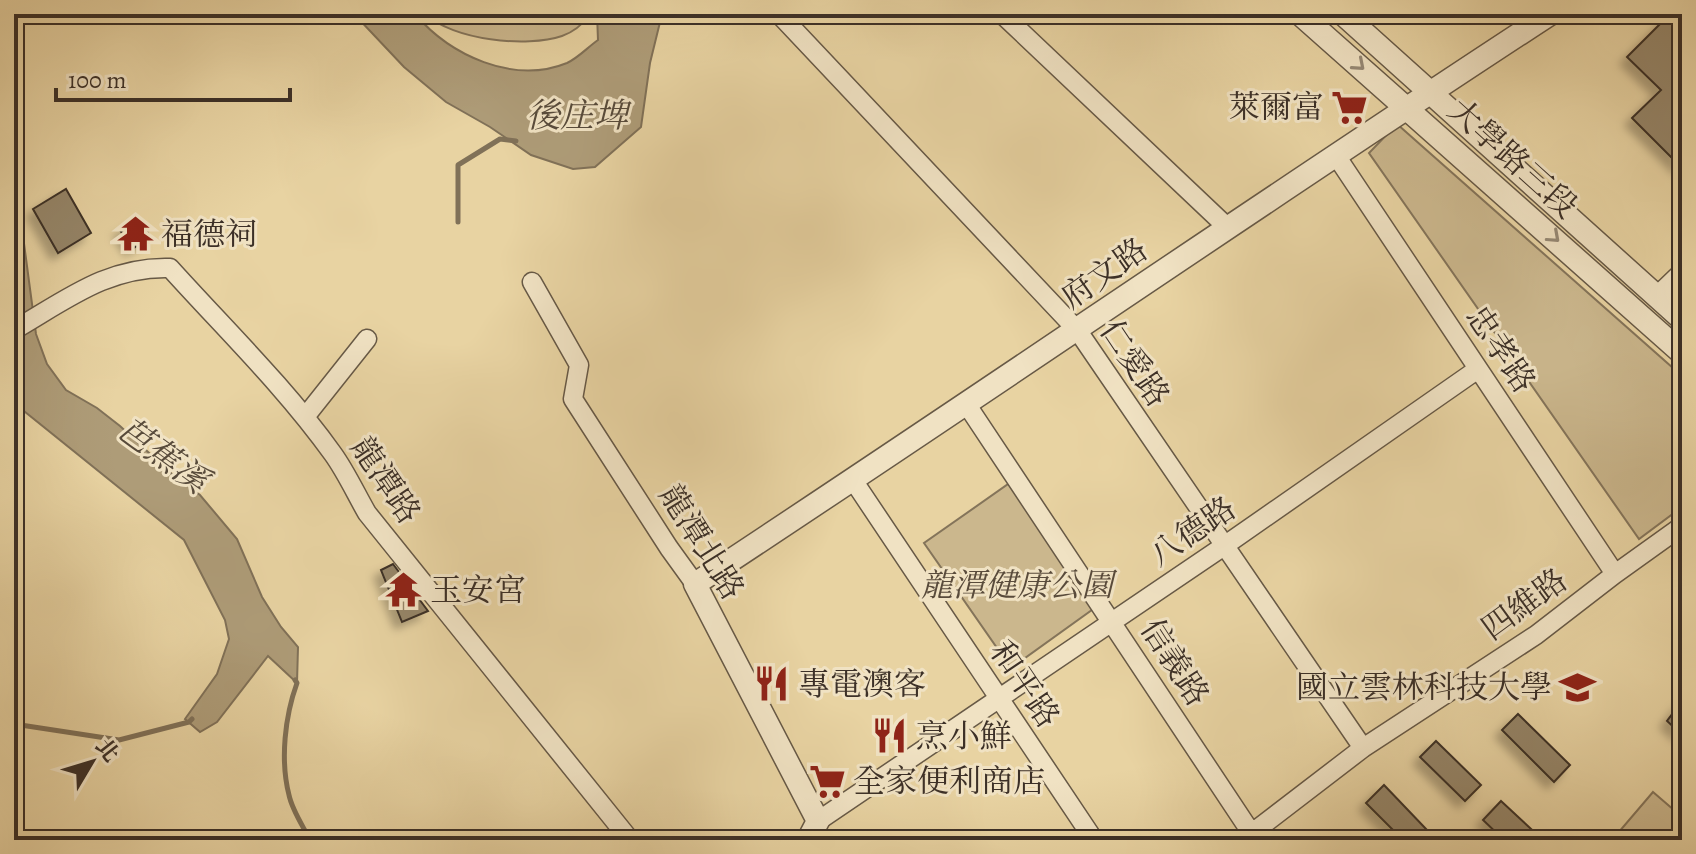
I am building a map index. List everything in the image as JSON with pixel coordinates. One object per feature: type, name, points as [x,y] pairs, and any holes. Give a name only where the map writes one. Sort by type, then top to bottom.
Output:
[{"type":"street","name":"仁愛路","points":[[779,14],[1078,331],[1363,748]]},
{"type":"street","points":[[1002,14],[1227,227]]},
{"type":"street","name":"大學路三段","points":[[1300,14],[1682,353]]},
{"type":"street","name":"大學路三段","points":[[1343,14],[1682,319]]},
{"type":"street","name":"府文路","points":[[695,584],[1550,14]]},
{"type":"street","name":"忠孝路","points":[[1337,157],[1615,574]]},
{"type":"street","name":"龍潭路","points":[[14,330],[85,286],[146,267],[170,268],[305,417],[335,457],[367,513],[630,840]]},
{"type":"street","points":[[1657,296],[1682,272]]},
{"type":"street","name":"龍潭北路","points":[[532,282],[579,365],[573,399],[695,584],[813,830]]},
{"type":"street","points":[[305,417],[367,339]]},
{"type":"street","name":"八德路","points":[[813,830],[998,698],[1478,369]]},
{"type":"street","name":"信義路","points":[[967,405],[1111,621],[1247,837]]},
{"type":"street","name":"和平路","points":[[853,480],[1094,840]]},
{"type":"street","name":"四維路","points":[[1247,837],[1363,748],[1536,635],[1682,526]]},
{"type":"green space","points":[[426,14],[591,14],[566,34],[547,40],[510,41],[471,36],[438,23]]},
{"type":"green space","points":[[1397,124],[1682,376],[1682,507],[1639,539],[1369,153]]},
{"type":"green space","name":"龍潭健康公園","points":[[1011,482],[1096,607],[1011,668],[924,543]]},
{"type":"green space","points":[[1653,792],[1682,817],[1682,840],[1612,840]]},
{"type":"water","name":"後庄埤","points":[[354,14],[415,14],[429,29],[464,53],[504,68],[525,70],[546,69],[567,63],[579,55],[598,40],[597,14],[662,14],[650,63],[641,127],[595,167],[573,169],[531,155],[446,102],[404,67]]},
{"type":"water","points":[[14,168],[36,334],[47,364],[66,390],[120,426],[174,476],[200,495],[237,539],[262,597],[298,647],[297,683],[268,656],[217,722],[200,732],[185,719],[217,674],[229,639],[225,620],[184,540],[14,403]]},
{"type":"building","points":[[1670,14],[1682,14],[1682,168],[1632,118],[1661,90],[1627,57]]},
{"type":"building","points":[[66,189],[91,233],[58,253],[33,209]]},
{"type":"building","name":"福德祠","points":[[139,219],[151,238],[132,249],[120,230]]},
{"type":"building","name":"玉安宮","points":[[393,564],[428,611],[402,622],[381,570]]},
{"type":"building","points":[[1682,701],[1682,735],[1667,721]]},
{"type":"building","points":[[1518,714],[1570,765],[1554,782],[1502,730]]},
{"type":"building","points":[[1436,741],[1481,785],[1465,801],[1420,757]]},
{"type":"building","points":[[1384,785],[1428,831],[1419,840],[1403,840],[1366,803]]},
{"type":"building","points":[[1501,801],[1543,840],[1504,840],[1483,820]]},
{"type":"waterway","points":[[458,222],[458,165],[500,139],[516,141]]},
{"type":"waterway","points":[[295,680],[297,683],[289,710],[284,753],[286,781],[290,801],[310,840]]},
{"type":"waterway","name":"芭蕉溪","points":[[14,724],[119,740],[192,719]]},
{"type":"place","name":"萊爾富","points":[[1350,107]]},
{"type":"place","name":"福德祠","points":[[135,234]]},
{"type":"place","name":"玉安宮","points":[[404,590]]},
{"type":"place","name":"專電澳客","points":[[772,684]]},
{"type":"place","name":"國立雲林科技大學","points":[[1578,687]]},
{"type":"place","name":"烹小鮮","points":[[890,736]]},
{"type":"place","name":"全家便利商店","points":[[827,781]]}]
